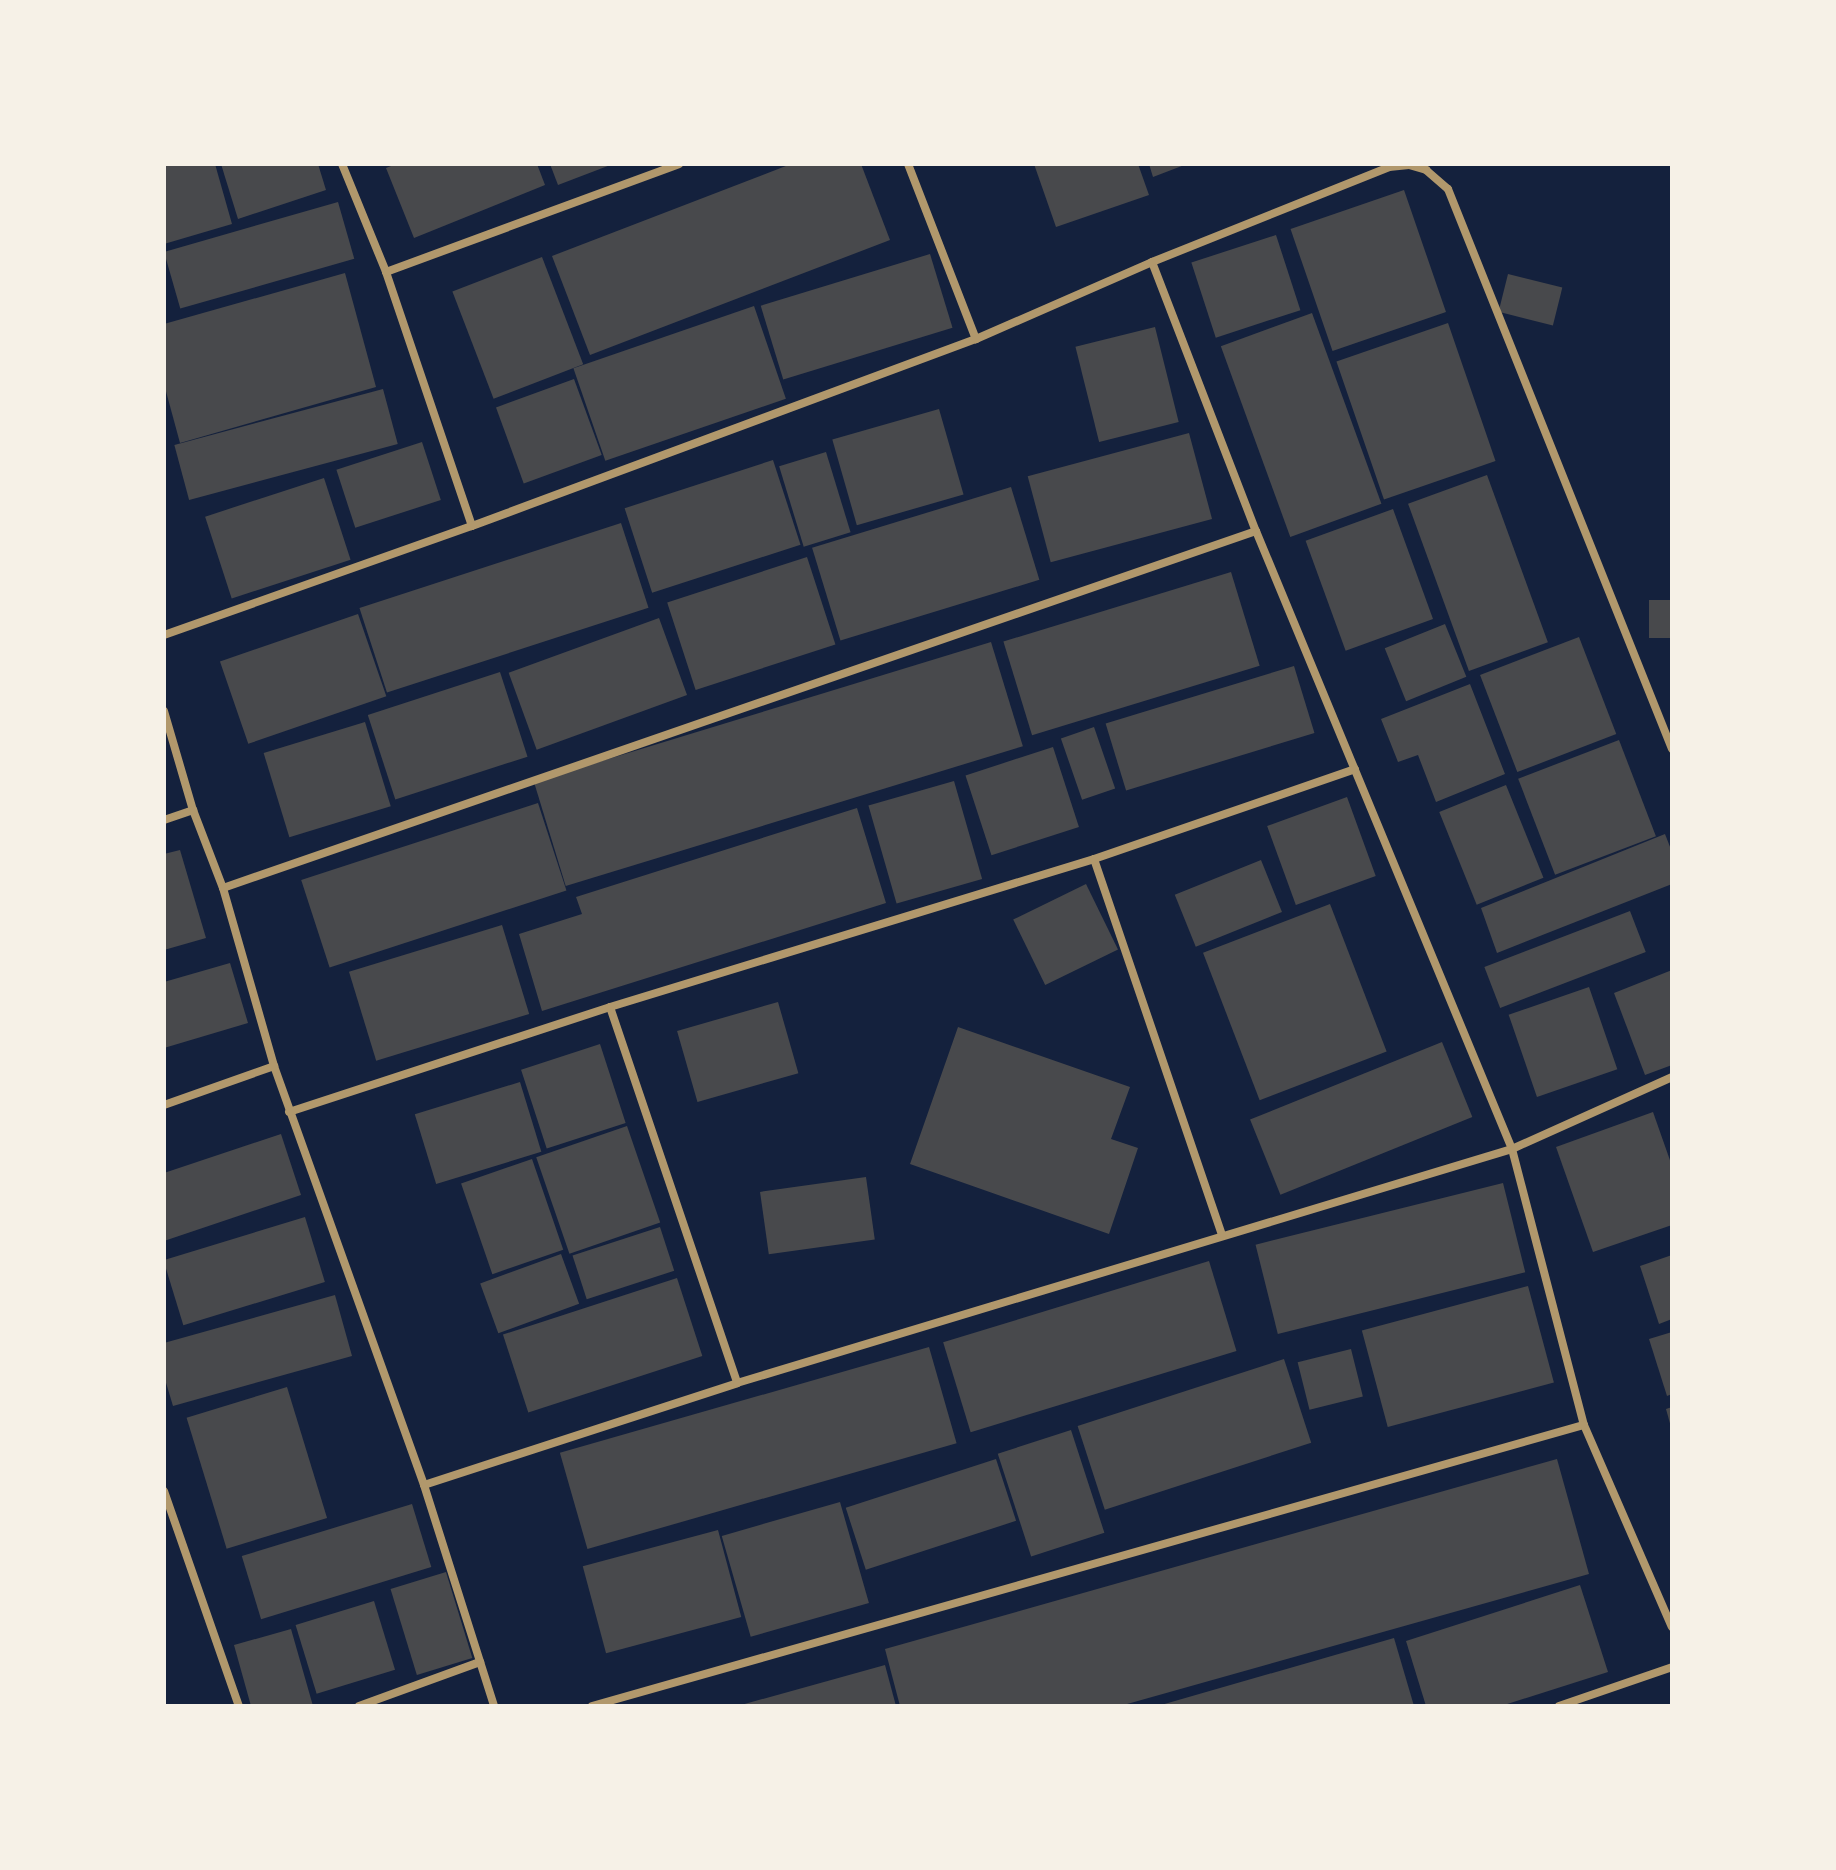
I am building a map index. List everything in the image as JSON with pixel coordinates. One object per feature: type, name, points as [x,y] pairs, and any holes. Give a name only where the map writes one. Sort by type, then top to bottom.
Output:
[{"type":"street","points":[[342,164],[386,272],[472,526]]},
{"type":"street","points":[[386,272],[679,164]]},
{"type":"street","points":[[908,164],[976,339]]},
{"type":"street","points":[[164,635],[472,526],[976,339],[1152,262],[1389,167],[1409,165],[1426,170],[1448,189],[1672,749]]},
{"type":"street","points":[[1152,262],[1256,531],[1512,1149],[1584,1425],[1672,1627]]},
{"type":"street","points":[[223,888],[1256,531]]},
{"type":"street","points":[[164,711],[193,810],[223,888],[289,1112],[424,1485],[494,1706]]},
{"type":"street","points":[[289,1112],[610,1007],[1094,859],[1355,769]]},
{"type":"street","points":[[164,820],[193,810]]},
{"type":"street","points":[[1094,859],[1222,1236]]},
{"type":"street","points":[[610,1007],[737,1383]]},
{"type":"street","points":[[164,1105],[274,1066]]},
{"type":"street","points":[[424,1485],[737,1383],[1512,1149],[1672,1077]]},
{"type":"street","points":[[592,1706],[1584,1425]]},
{"type":"street","points":[[164,1491],[239,1706]]},
{"type":"street","points":[[359,1706],[480,1662]]},
{"type":"street","points":[[1559,1706],[1672,1667]]},
{"type":"building","points":[[164,164],[215,164],[232,224],[164,244]]},
{"type":"building","points":[[221,164],[318,164],[326,190],[238,219]]},
{"type":"building","points":[[396,164],[537,164],[545,185],[414,238],[386,168]]},
{"type":"building","points":[[550,164],[613,164],[558,185]]},
{"type":"building","points":[[791,164],[861,164],[890,240],[590,355],[552,256]]},
{"type":"building","points":[[1034,164],[1138,164],[1149,195],[1056,227]]},
{"type":"building","points":[[1149,164],[1187,164],[1153,177]]},
{"type":"building","points":[[1404,190],[1446,312],[1333,351],[1291,229]]},
{"type":"building","points":[[338,202],[354,259],[180,309],[164,252]]},
{"type":"building","points":[[1276,235],[1300,310],[1216,338],[1191,263]]},
{"type":"building","points":[[930,254],[953,328],[783,379],[761,306]]},
{"type":"building","points":[[542,257],[583,364],[494,399],[452,291]]},
{"type":"building","points":[[345,273],[376,387],[180,443],[164,384],[164,324]]},
{"type":"building","points":[[1508,274],[1562,288],[1553,325],[1499,312]]},
{"type":"building","points":[[754,306],[786,399],[605,461],[573,368]]},
{"type":"building","points":[[1312,313],[1381,504],[1290,537],[1221,346]]},
{"type":"building","points":[[1448,323],[1496,461],[1384,499],[1336,361]]},
{"type":"building","points":[[1155,327],[1179,422],[1099,442],[1075,347]]},
{"type":"building","points":[[574,379],[602,455],[524,484],[496,407]]},
{"type":"building","points":[[383,389],[398,444],[189,500],[174,445]]},
{"type":"building","points":[[939,409],[964,495],[857,525],[832,440]]},
{"type":"building","points":[[1189,433],[1212,519],[1051,562],[1028,476]]},
{"type":"building","points":[[422,442],[441,500],[355,528],[336,470]]},
{"type":"building","points":[[826,452],[851,532],[804,547],[779,466]]},
{"type":"building","points":[[773,460],[801,545],[652,593],[625,508]]},
{"type":"building","points":[[1487,475],[1548,642],[1469,671],[1408,504]]},
{"type":"building","points":[[324,478],[351,560],[232,598],[205,517]]},
{"type":"building","points":[[1011,487],[1039,580],[840,641],[812,548]]},
{"type":"building","points":[[1393,509],[1433,619],[1346,651],[1306,541]]},
{"type":"building","points":[[621,523],[649,608],[387,693],[359,608]]},
{"type":"building","points":[[807,557],[835,644],[696,690],[667,602]]},
{"type":"building","points":[[1231,572],[1260,666],[1032,735],[1003,642]]},
{"type":"building","points":[[1649,600],[1672,600],[1672,638],[1649,638]]},
{"type":"building","points":[[358,614],[386,696],[248,744],[220,662]]},
{"type":"building","points":[[659,618],[687,695],[537,750],[509,673]]},
{"type":"building","points":[[1445,624],[1466,677],[1406,701],[1385,648]]},
{"type":"building","points":[[1579,637],[1616,734],[1517,772],[1480,675]]},
{"type":"building","points":[[991,642],[1023,746],[566,886],[534,782]]},
{"type":"building","points":[[1294,666],[1314,733],[1126,791],[1106,724]]},
{"type":"building","points":[[500,672],[528,757],[395,800],[368,715]]},
{"type":"building","points":[[1470,684],[1505,774],[1436,802],[1418,755],[1398,762],[1381,719]]},
{"type":"building","points":[[365,722],[391,806],[289,837],[264,753]]},
{"type":"building","points":[[1094,727],[1115,788],[1082,800],[1061,738]]},
{"type":"building","points":[[1619,740],[1656,836],[1555,875],[1518,779]]},
{"type":"building","points":[[1053,747],[1079,827],[991,855],[966,775]]},
{"type":"building","points":[[954,781],[982,879],[897,904],[868,806]]},
{"type":"building","points":[[1506,785],[1543,878],[1477,905],[1439,812]]},
{"type":"building","points":[[1347,797],[1376,876],[1296,905],[1267,826]]},
{"type":"building","points":[[538,803],[566,890],[330,967],[301,880]]},
{"type":"building","points":[[857,808],[886,903],[542,1011],[519,934],[582,914],[576,897]]},
{"type":"building","points":[[1665,834],[1672,852],[1672,884],[1497,953],[1481,908]]},
{"type":"building","points":[[180,850],[206,938],[164,950],[164,854]]},
{"type":"building","points":[[1261,860],[1282,912],[1196,947],[1175,895]]},
{"type":"building","points":[[1086,884],[1118,950],[1045,985],[1013,920]]},
{"type":"building","points":[[1330,904],[1387,1052],[1260,1100],[1203,953]]},
{"type":"building","points":[[1630,911],[1646,952],[1500,1008],[1484,967]]},
{"type":"building","points":[[502,925],[529,1014],[376,1061],[349,972]]},
{"type":"building","points":[[230,963],[248,1023],[164,1048],[164,982]]},
{"type":"building","points":[[1672,970],[1672,1065],[1645,1075],[1614,993]]},
{"type":"building","points":[[1589,987],[1617,1069],[1537,1097],[1509,1015]]},
{"type":"building","points":[[778,1002],[798,1073],[697,1102],[677,1031]]},
{"type":"building","points":[[958,1027],[1130,1087],[1111,1139],[1138,1148],[1109,1234],[910,1164]]},
{"type":"building","points":[[1442,1042],[1472,1117],[1280,1195],[1250,1120]]},
{"type":"building","points":[[600,1044],[626,1123],[547,1149],[521,1070]]},
{"type":"building","points":[[520,1082],[541,1152],[436,1184],[415,1114]]},
{"type":"building","points":[[1653,1112],[1672,1166],[1672,1225],[1593,1252],[1556,1147]]},
{"type":"building","points":[[627,1126],[660,1222],[569,1254],[536,1157]]},
{"type":"building","points":[[281,1134],[301,1195],[164,1241],[164,1173]]},
{"type":"building","points":[[532,1159],[563,1250],[492,1274],[461,1183]]},
{"type":"building","points":[[866,1177],[875,1239],[769,1254],[760,1192]]},
{"type":"building","points":[[1503,1183],[1525,1272],[1278,1334],[1256,1245]]},
{"type":"building","points":[[305,1217],[325,1282],[183,1325],[164,1260]]},
{"type":"building","points":[[660,1227],[674,1271],[587,1299],[573,1255]]},
{"type":"building","points":[[561,1254],[579,1304],[498,1333],[480,1283]]},
{"type":"building","points":[[1672,1255],[1672,1319],[1659,1324],[1640,1266]]},
{"type":"building","points":[[1209,1261],[1236,1351],[971,1432],[943,1342]]},
{"type":"building","points":[[677,1278],[702,1356],[528,1413],[503,1335]]},
{"type":"building","points":[[1528,1286],[1554,1383],[1388,1427],[1362,1331]]},
{"type":"building","points":[[335,1295],[352,1356],[173,1406],[164,1376],[164,1343]]},
{"type":"building","points":[[1672,1332],[1672,1394],[1667,1396],[1649,1339]]},
{"type":"building","points":[[929,1347],[957,1443],[587,1549],[560,1453]]},
{"type":"building","points":[[1351,1349],[1363,1397],[1309,1410],[1298,1362]]},
{"type":"building","points":[[1284,1359],[1311,1443],[1105,1510],[1078,1426]]},
{"type":"building","points":[[287,1387],[327,1518],[227,1549],[187,1418]]},
{"type":"building","points":[[1672,1407],[1672,1427],[1671,1427],[1666,1409]]},
{"type":"building","points":[[1071,1430],[1104,1533],[1031,1557],[998,1454]]},
{"type":"building","points":[[996,1459],[1016,1521],[866,1570],[846,1508]]},
{"type":"building","points":[[1557,1459],[1589,1574],[1120,1706],[900,1706],[885,1649]]},
{"type":"building","points":[[840,1502],[869,1603],[751,1637],[722,1536]]},
{"type":"building","points":[[412,1504],[431,1567],[261,1619],[242,1556]]},
{"type":"building","points":[[718,1530],[741,1617],[606,1653],[583,1566]]},
{"type":"building","points":[[446,1572],[472,1658],[417,1675],[391,1589]]},
{"type":"building","points":[[1580,1585],[1608,1672],[1501,1706],[1426,1706],[1406,1641]]},
{"type":"building","points":[[374,1601],[395,1670],[317,1694],[296,1625]]},
{"type":"building","points":[[291,1629],[313,1706],[251,1706],[234,1645]]},
{"type":"building","points":[[1394,1638],[1414,1706],[1161,1706],[1161,1705]]},
{"type":"building","points":[[885,1665],[896,1706],[741,1705]]}]
